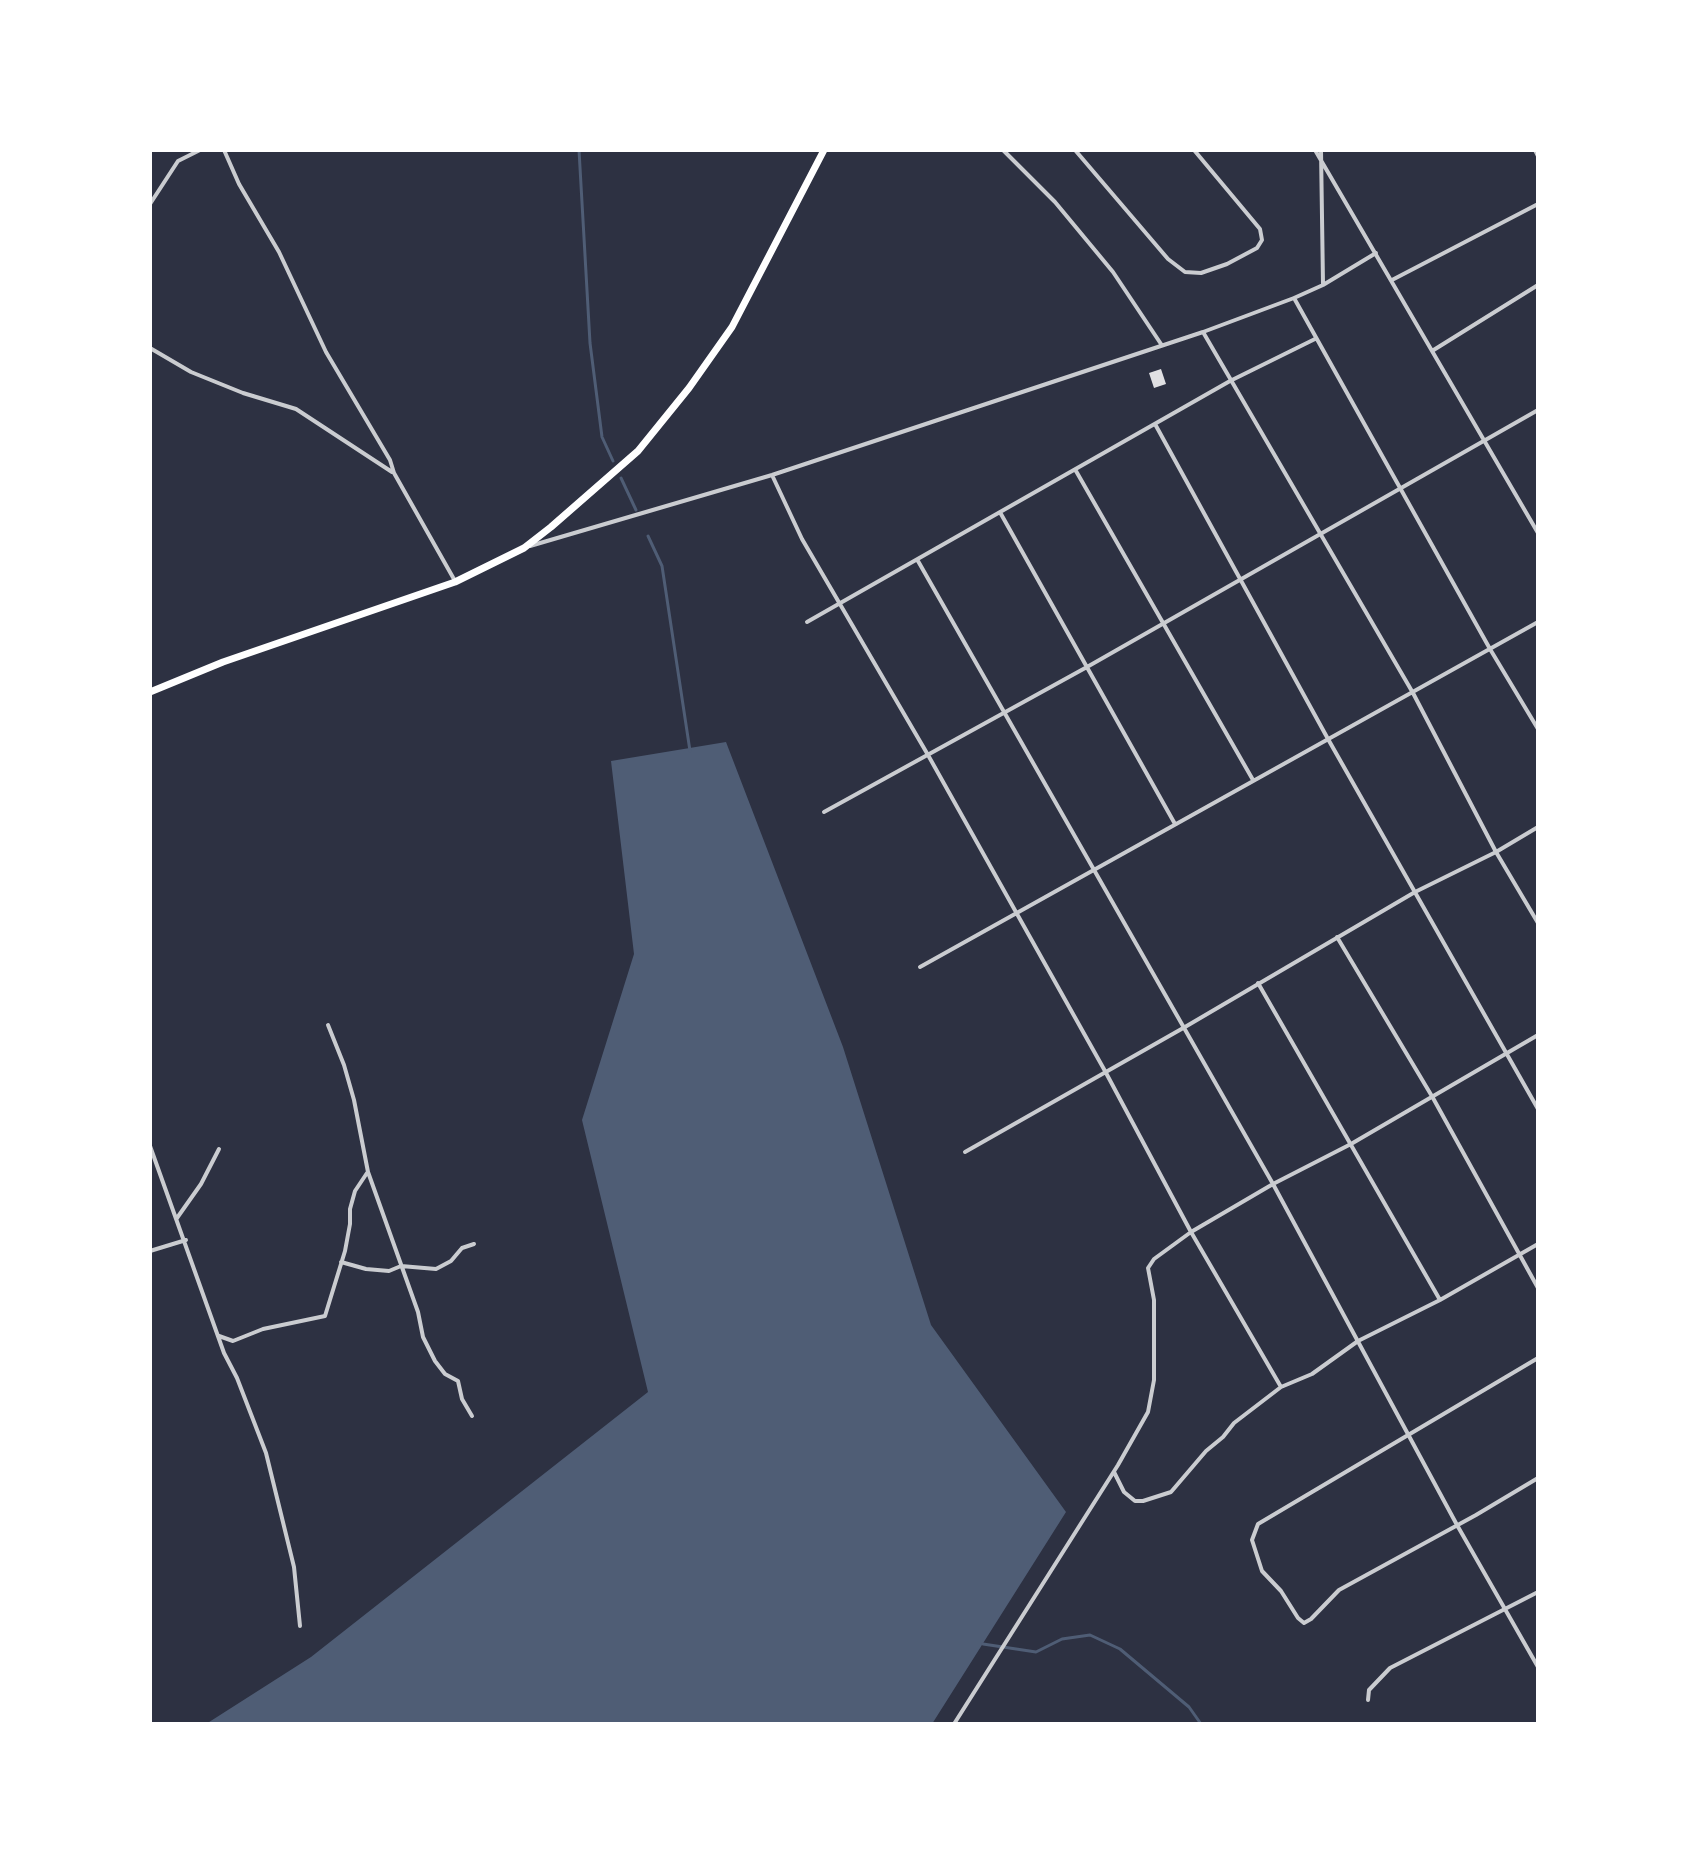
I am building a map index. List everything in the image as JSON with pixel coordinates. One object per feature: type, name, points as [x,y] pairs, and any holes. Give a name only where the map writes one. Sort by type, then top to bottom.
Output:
[{"type":"highway","points":[[150,692],[223,662],[455,582],[524,548],[638,451],[689,388],[732,327],[824,150]]},
{"type":"street","points":[[150,204],[178,161],[200,150]]},
{"type":"street","points":[[224,150],[239,184],[279,252],[326,352],[390,460],[394,473],[455,582]]},
{"type":"street","points":[[1003,150],[1055,202],[1113,272],[1161,344]]},
{"type":"street","points":[[1075,150],[1168,259],[1185,272],[1201,273],[1257,248],[1262,240],[1260,229],[1194,150]]},
{"type":"street","points":[[1318,150],[1323,285]]},
{"type":"street","points":[[1535,150],[1538,156]]},
{"type":"street","points":[[1320,158],[1538,533]]},
{"type":"street","points":[[1392,280],[1538,204]]},
{"type":"street","points":[[524,548],[772,475],[1203,332],[1323,285],[1376,253]]},
{"type":"street","points":[[1431,351],[1538,285]]},
{"type":"street","points":[[1294,298],[1538,729]]},
{"type":"street","points":[[1203,332],[1413,693],[1496,852],[1538,923]]},
{"type":"street","points":[[807,622],[1230,381],[1315,339]]},
{"type":"street","points":[[150,348],[191,372],[243,393],[296,409],[394,473]]},
{"type":"street","points":[[824,812],[1087,667],[1538,410]]},
{"type":"street","points":[[1155,424],[1328,739],[1538,1109]]},
{"type":"street","points":[[1076,471],[1253,780]]},
{"type":"street","points":[[772,475],[802,539],[928,755],[1105,1071],[1191,1232],[1281,1387]]},
{"type":"street","points":[[1001,514],[1175,824]]},
{"type":"street","points":[[918,561],[1185,1027],[1538,1667]]},
{"type":"street","points":[[920,967],[1538,622]]},
{"type":"street","points":[[965,1152],[1415,892],[1496,852],[1538,827]]},
{"type":"street","points":[[1337,937],[1433,1098],[1538,1288]]},
{"type":"street","points":[[1258,983],[1440,1300]]},
{"type":"street","points":[[328,1025],[354,1100],[368,1172],[418,1312],[423,1337],[445,1374],[458,1381],[462,1399],[472,1416]]},
{"type":"street","points":[[954,1724],[1114,1472],[1148,1412],[1154,1380],[1154,1300],[1148,1268],[1154,1259],[1191,1232],[1273,1184],[1433,1098],[1538,1035]]},
{"type":"street","points":[[150,1146],[175,1220],[186,1240],[219,1336],[266,1453],[294,1567],[300,1626]]},
{"type":"street","points":[[175,1220],[201,1184],[219,1149]]},
{"type":"street","points":[[219,1336],[233,1341],[263,1329],[325,1316],[341,1262],[355,1191],[368,1172]]},
{"type":"street","points":[[150,1251],[186,1240]]},
{"type":"street","points":[[341,1262],[389,1271],[401,1266],[436,1269],[451,1261],[462,1248],[474,1244]]},
{"type":"street","points":[[1114,1472],[1124,1492],[1135,1501],[1171,1492],[1234,1423],[1281,1387],[1312,1374],[1358,1341],[1440,1300],[1538,1244]]},
{"type":"street","points":[[1538,1358],[1258,1524],[1252,1540],[1262,1571],[1304,1623],[1339,1590],[1538,1478]]},
{"type":"street","points":[[1368,1700],[1369,1690],[1390,1668],[1538,1592]]},
{"type":"water","points":[[726,742],[843,1047],[931,1325],[1066,1512],[932,1724],[206,1724],[311,1657],[648,1392],[582,1120],[634,954],[611,761]]},
{"type":"building","points":[[1161,369],[1166,384],[1154,388],[1149,373]]},
{"type":"waterway","points":[[579,150],[590,343],[602,437],[613,461]]},
{"type":"waterway","points":[[621,478],[636,510]]},
{"type":"waterway","points":[[648,536],[662,566],[690,751]]},
{"type":"waterway","points":[[983,1644],[1036,1652],[1062,1639],[1090,1635],[1120,1649],[1189,1707],[1201,1724]]}]
